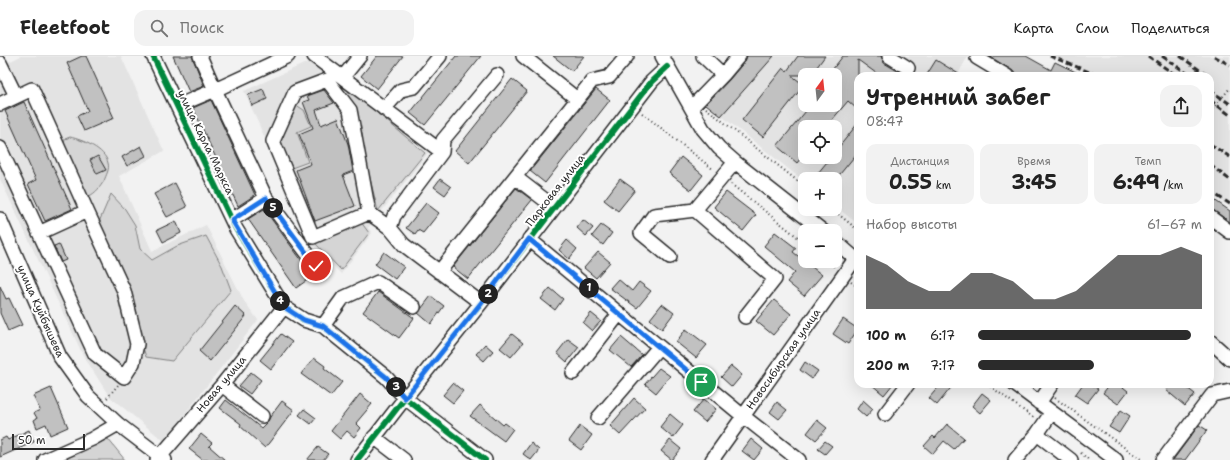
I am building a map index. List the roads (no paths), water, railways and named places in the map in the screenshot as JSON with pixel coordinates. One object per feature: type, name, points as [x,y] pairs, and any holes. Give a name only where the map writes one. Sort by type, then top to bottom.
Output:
[{"type":"street","name":"улица Карла Маркса","points":[[153,56],[232,220],[284,307],[304,320],[323,326],[386,377],[405,398],[485,460]]},
{"type":"street","points":[[200,56],[266,198],[316,266]]},
{"type":"street","points":[[177,106],[288,56]]},
{"type":"street","points":[[314,56],[442,152]]},
{"type":"street","points":[[343,77],[360,56]]},
{"type":"street","points":[[384,109],[400,90],[414,87],[440,56]]},
{"type":"street","points":[[523,56],[577,99]]},
{"type":"street","points":[[439,272],[592,81],[610,77],[627,56]]},
{"type":"street","points":[[703,56],[723,75]]},
{"type":"street","points":[[694,104],[723,75],[739,56]]},
{"type":"street","points":[[889,56],[908,68]]},
{"type":"street","points":[[977,58],[1000,72]]},
{"type":"street","points":[[665,62],[694,104],[703,129],[735,162],[814,224]]},
{"type":"street","name":"Парковая улица","points":[[357,460],[481,303],[665,62]]},
{"type":"street","points":[[0,63],[16,96]]},
{"type":"street","points":[[390,228],[394,216],[442,152],[443,140],[497,75]]},
{"type":"street","points":[[369,213],[313,237],[273,141],[295,92],[327,80],[350,110],[369,213],[390,228],[404,245],[481,303]]},
{"type":"street","points":[[0,104],[32,90],[124,291],[137,344],[133,363],[124,377],[95,354],[0,148]]},
{"type":"street","points":[[670,257],[640,233],[654,215],[695,210],[735,162]]},
{"type":"street","points":[[515,177],[554,207]]},
{"type":"street","points":[[232,220],[266,198]]},
{"type":"street","points":[[695,210],[775,279],[745,317]]},
{"type":"street","points":[[39,233],[87,211]]},
{"type":"street","name":"улица Куйбышева","points":[[0,219],[60,357],[88,396],[118,424],[160,459]]},
{"type":"street","points":[[1214,220],[1230,232]]},
{"type":"street","points":[[529,239],[743,416],[799,460]]},
{"type":"street","points":[[842,247],[854,257]]},
{"type":"street","name":"Новосибирская улица","points":[[712,460],[854,264]]},
{"type":"street","points":[[323,326],[343,298],[378,282],[414,307]]},
{"type":"street","name":"Новая улица","points":[[160,459],[222,385],[284,307]]},
{"type":"street","points":[[573,373],[619,314]]},
{"type":"street","points":[[1214,345],[1230,359]]},
{"type":"street","points":[[598,418],[659,347]]},
{"type":"street","points":[[222,385],[262,416]]},
{"type":"street","points":[[885,414],[905,388]]},
{"type":"street","points":[[1019,388],[1116,460]]},
{"type":"street","points":[[1039,403],[1049,388]]},
{"type":"street","points":[[1163,460],[1212,395],[1230,391]]},
{"type":"street","points":[[1015,460],[1037,434],[1052,412]]},
{"type":"street","points":[[45,460],[92,439],[118,424]]},
{"type":"street","points":[[1037,434],[1071,460]]},
{"type":"street","points":[[374,437],[404,460]]},
{"type":"railway","points":[[1050,56],[1089,72]]},
{"type":"railway","points":[[1148,56],[1171,72]]},
{"type":"railway","points":[[1162,56],[1185,72]]},
{"type":"railway","points":[[1180,56],[1202,72]]},
{"type":"railway","points":[[1214,56],[1230,65]]},
{"type":"railway","points":[[1214,93],[1230,104]]},
{"type":"railway","points":[[1214,103],[1230,115]]},
{"type":"railway","points":[[1214,147],[1230,157]]},
{"type":"railway","points":[[1214,168],[1230,180]]},
{"type":"railway","points":[[1214,194],[1230,204]]}]
